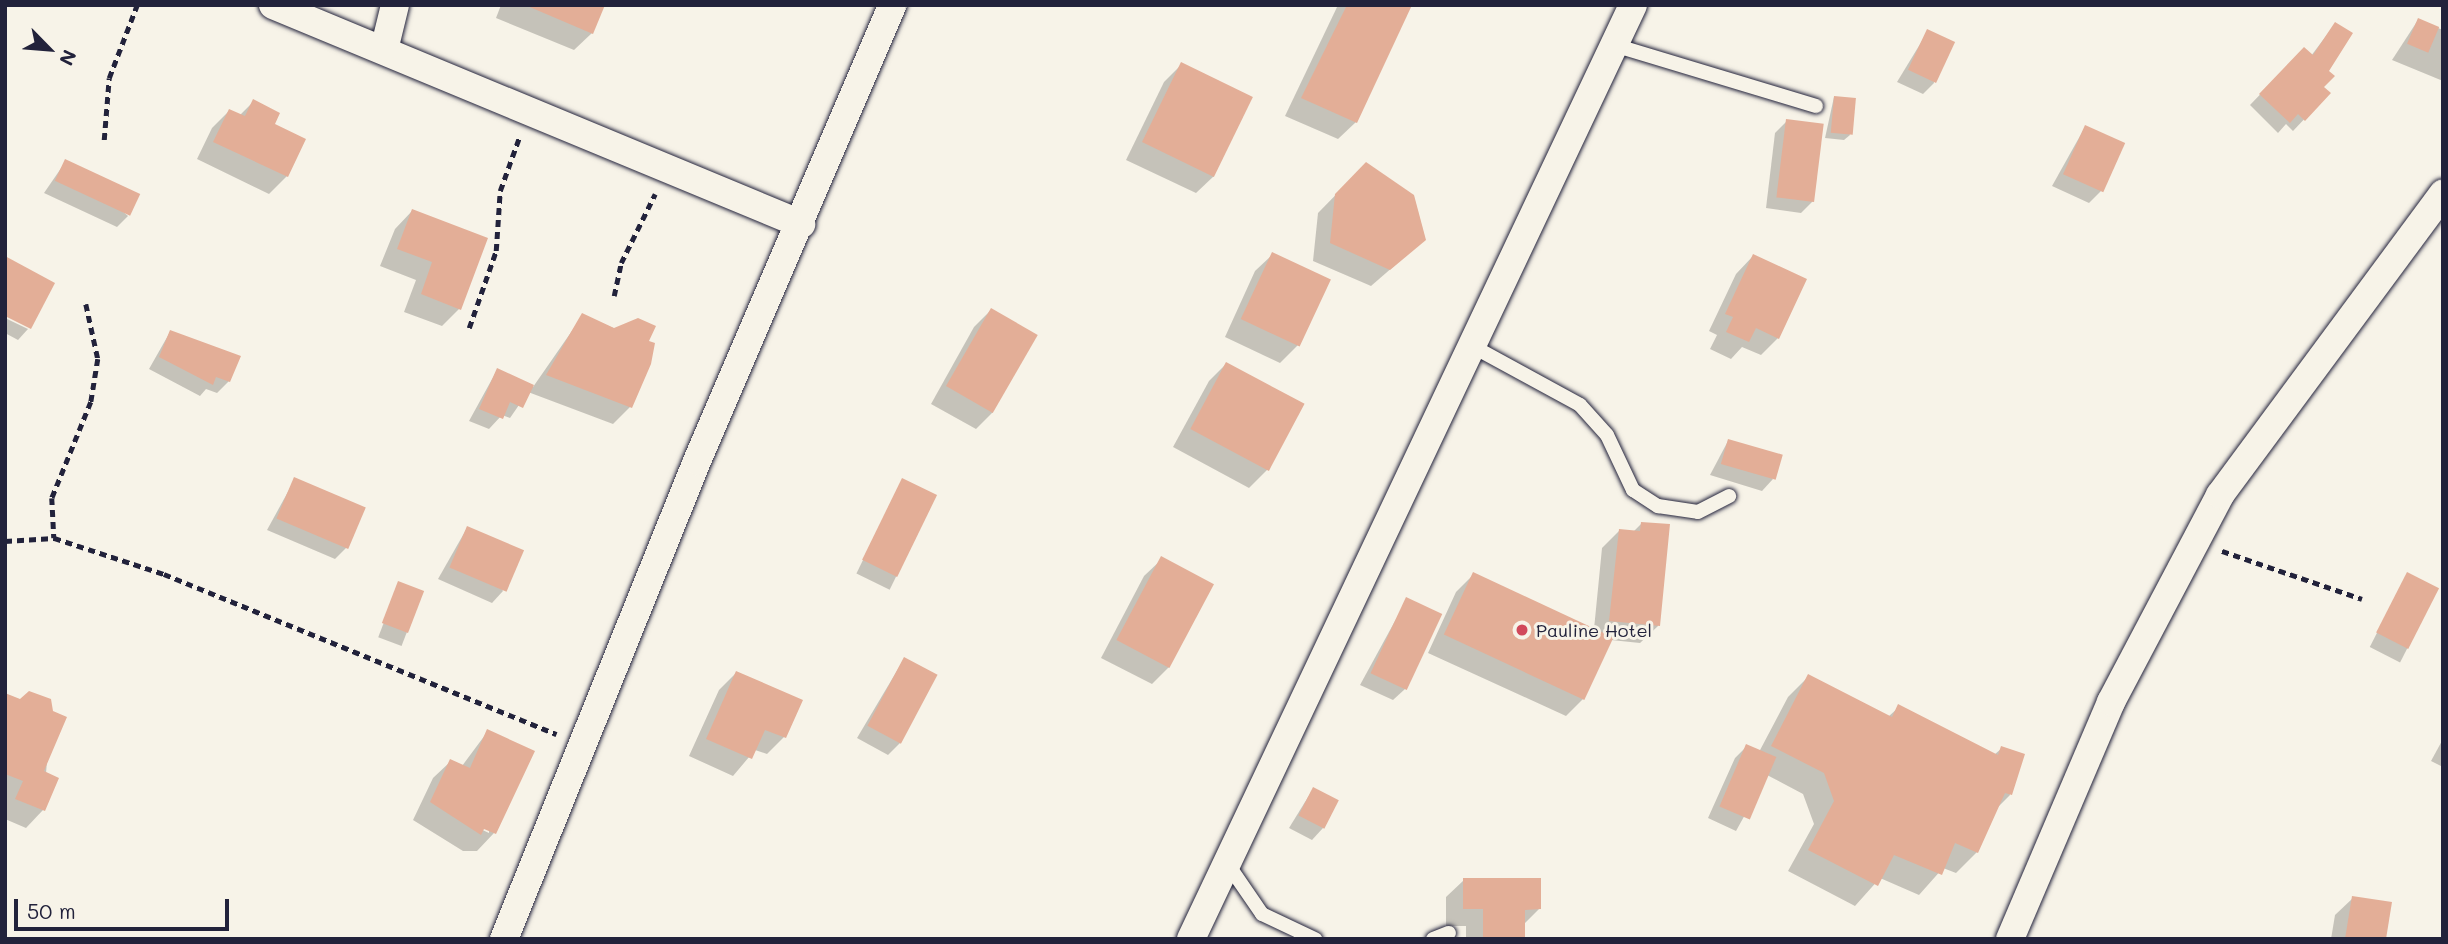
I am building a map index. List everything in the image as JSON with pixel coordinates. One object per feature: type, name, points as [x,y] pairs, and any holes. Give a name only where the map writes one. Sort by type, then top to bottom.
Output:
[{"type":"street","points":[[273,5],[385,46],[801,224]]},
{"type":"street","points":[[385,46],[396,5]]},
{"type":"street","points":[[504,939],[580,743],[892,5]]},
{"type":"street","points":[[1191,939],[1225,860],[1633,5]]},
{"type":"street","points":[[2010,939],[2111,702],[2194,542],[2290,394],[2443,194]]},
{"type":"lane","points":[[1614,45],[1816,106]]},
{"type":"lane","points":[[1472,346],[1580,405],[1607,435],[1633,490],[1658,506],[1698,512],[1729,496]]},
{"type":"lane","points":[[1225,860],[1262,914],[1315,939]]},
{"type":"lane","points":[[1433,939],[1449,933]]},
{"type":"path","points":[[104,140],[109,78],[137,5]]},
{"type":"path","points":[[469,328],[496,251],[500,191],[532,109]]},
{"type":"path","points":[[614,296],[638,224],[669,169]]},
{"type":"path","points":[[54,538],[52,498],[91,402],[98,359],[86,304]]},
{"type":"path","points":[[5,541],[54,538],[164,574],[580,743]]},
{"type":"path","points":[[2194,542],[2361,599]]},
{"type":"building","points":[[525,5],[605,5],[593,34]]},
{"type":"building","points":[[1347,5],[1412,5],[1357,123],[1301,98]]},
{"type":"building","points":[[2418,18],[2439,27],[2428,53],[2407,44]]},
{"type":"building","points":[[2335,22],[2353,33],[2329,71],[2335,76],[2324,87],[2331,93],[2305,121],[2298,114],[2290,123],[2259,94],[2304,47],[2313,55]]},
{"type":"building","points":[[1927,29],[1955,42],[1936,83],[1908,70]]},
{"type":"building","points":[[1181,62],[1253,97],[1214,177],[1142,142]]},
{"type":"building","points":[[1834,96],[1856,98],[1853,135],[1831,133]]},
{"type":"building","points":[[253,99],[280,113],[275,124],[306,139],[288,177],[213,142],[229,109],[245,116]]},
{"type":"building","points":[[1786,119],[1824,124],[1814,202],[1776,197]]},
{"type":"building","points":[[2085,125],[2125,143],[2103,192],[2063,174]]},
{"type":"building","points":[[65,159],[140,194],[130,216],[55,181]]},
{"type":"building","points":[[1366,162],[1414,195],[1426,240],[1390,270],[1330,243],[1335,194]]},
{"type":"building","points":[[412,209],[488,238],[461,310],[421,294],[432,262],[397,249]]},
{"type":"building","points":[[1272,252],[1331,279],[1300,347],[1241,319]]},
{"type":"building","points":[[1753,254],[1807,279],[1779,339],[1756,328],[1749,342],[1726,332],[1733,317],[1725,314]]},
{"type":"building","points":[[5,256],[55,283],[31,329],[5,316]]},
{"type":"building","points":[[991,308],[1038,335],[993,413],[946,386]]},
{"type":"building","points":[[582,313],[614,328],[638,318],[656,326],[649,341],[655,343],[651,364],[632,408],[546,375]]},
{"type":"building","points":[[170,330],[241,356],[230,382],[216,377],[213,385],[159,357]]},
{"type":"building","points":[[1226,362],[1305,404],[1269,471],[1190,429]]},
{"type":"building","points":[[497,368],[534,385],[523,408],[510,402],[503,419],[479,409]]},
{"type":"building","points":[[1728,439],[1783,455],[1776,480],[1721,464]]},
{"type":"building","points":[[294,477],[366,507],[348,549],[276,518]]},
{"type":"building","points":[[902,478],[937,495],[897,577],[862,560]]},
{"type":"building","points":[[1641,522],[1670,524],[1660,626],[1609,621],[1619,529],[1640,531]]},
{"type":"building","points":[[467,526],[524,550],[506,592],[449,567]]},
{"type":"building","points":[[1161,556],[1214,584],[1169,668],[1116,640]]},
{"type":"building","points":[[1473,572],[1613,638],[1584,700],[1444,635]]},
{"type":"building","points":[[2407,572],[2439,588],[2408,649],[2376,633]]},
{"type":"building","points":[[398,581],[424,591],[408,633],[382,623]]},
{"type":"building","points":[[1406,597],[1442,614],[1407,690],[1371,673]]},
{"type":"building","points":[[904,657],[938,675],[901,744],[867,726]]},
{"type":"building","points":[[736,671],[803,700],[786,738],[765,730],[752,759],[706,739]]},
{"type":"building","points":[[1808,674],[1892,717],[1898,704],[1998,755],[2001,746],[2025,754],[2012,795],[2005,793],[1978,853],[1955,843],[1942,875],[1894,855],[1878,886],[1808,850],[1834,801],[1824,773],[1771,746]]},
{"type":"building","points":[[29,691],[51,699],[53,711],[67,717],[44,771],[59,778],[45,811],[15,799],[23,781],[5,774],[5,693],[20,699]]},
{"type":"building","points":[[487,729],[535,751],[496,834],[484,829],[481,835],[430,802],[450,759],[470,768]]},
{"type":"building","points":[[1746,744],[1776,757],[1750,819],[1719,807]]},
{"type":"building","points":[[1313,787],[1339,800],[1324,829],[1298,816]]},
{"type":"building","points":[[1463,878],[1541,878],[1541,909],[1525,910],[1525,939],[1483,939],[1483,909],[1463,909]]},
{"type":"building","points":[[2352,896],[2392,902],[2386,939],[2345,939]]},
{"type":"place","name":"Pauline Hotel","points":[[1522,630]]}]
